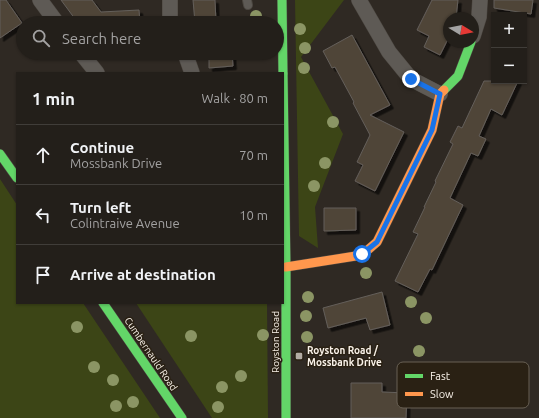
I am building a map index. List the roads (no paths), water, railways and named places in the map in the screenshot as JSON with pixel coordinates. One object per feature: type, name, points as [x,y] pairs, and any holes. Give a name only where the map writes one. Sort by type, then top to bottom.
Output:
[{"type":"street","points":[[40,0],[52,16]]},
{"type":"street","points":[[170,0],[170,16]]},
{"type":"street","name":"Royston Road","points":[[282,0],[282,16]]},
{"type":"street","points":[[360,0],[389,52],[411,79],[440,94]]},
{"type":"street","points":[[479,17],[480,0]]},
{"type":"street","points":[[286,267],[347,258],[362,254],[377,242],[432,130],[440,94],[458,76],[469,48]]},
{"type":"street","points":[[87,60],[96,72]]},
{"type":"street","points":[[187,60],[192,72]]},
{"type":"street","name":"Royston Road","points":[[283,60],[283,72]]},
{"type":"street","name":"Royston Road","points":[[284,138],[286,418]]},
{"type":"street","points":[[0,154],[16,177]]},
{"type":"street","name":"Cumbernauld Road","points":[[104,304],[182,418]]},
{"type":"place","name":"Royston Road / Mossbank Drive","points":[[299,356]]}]
